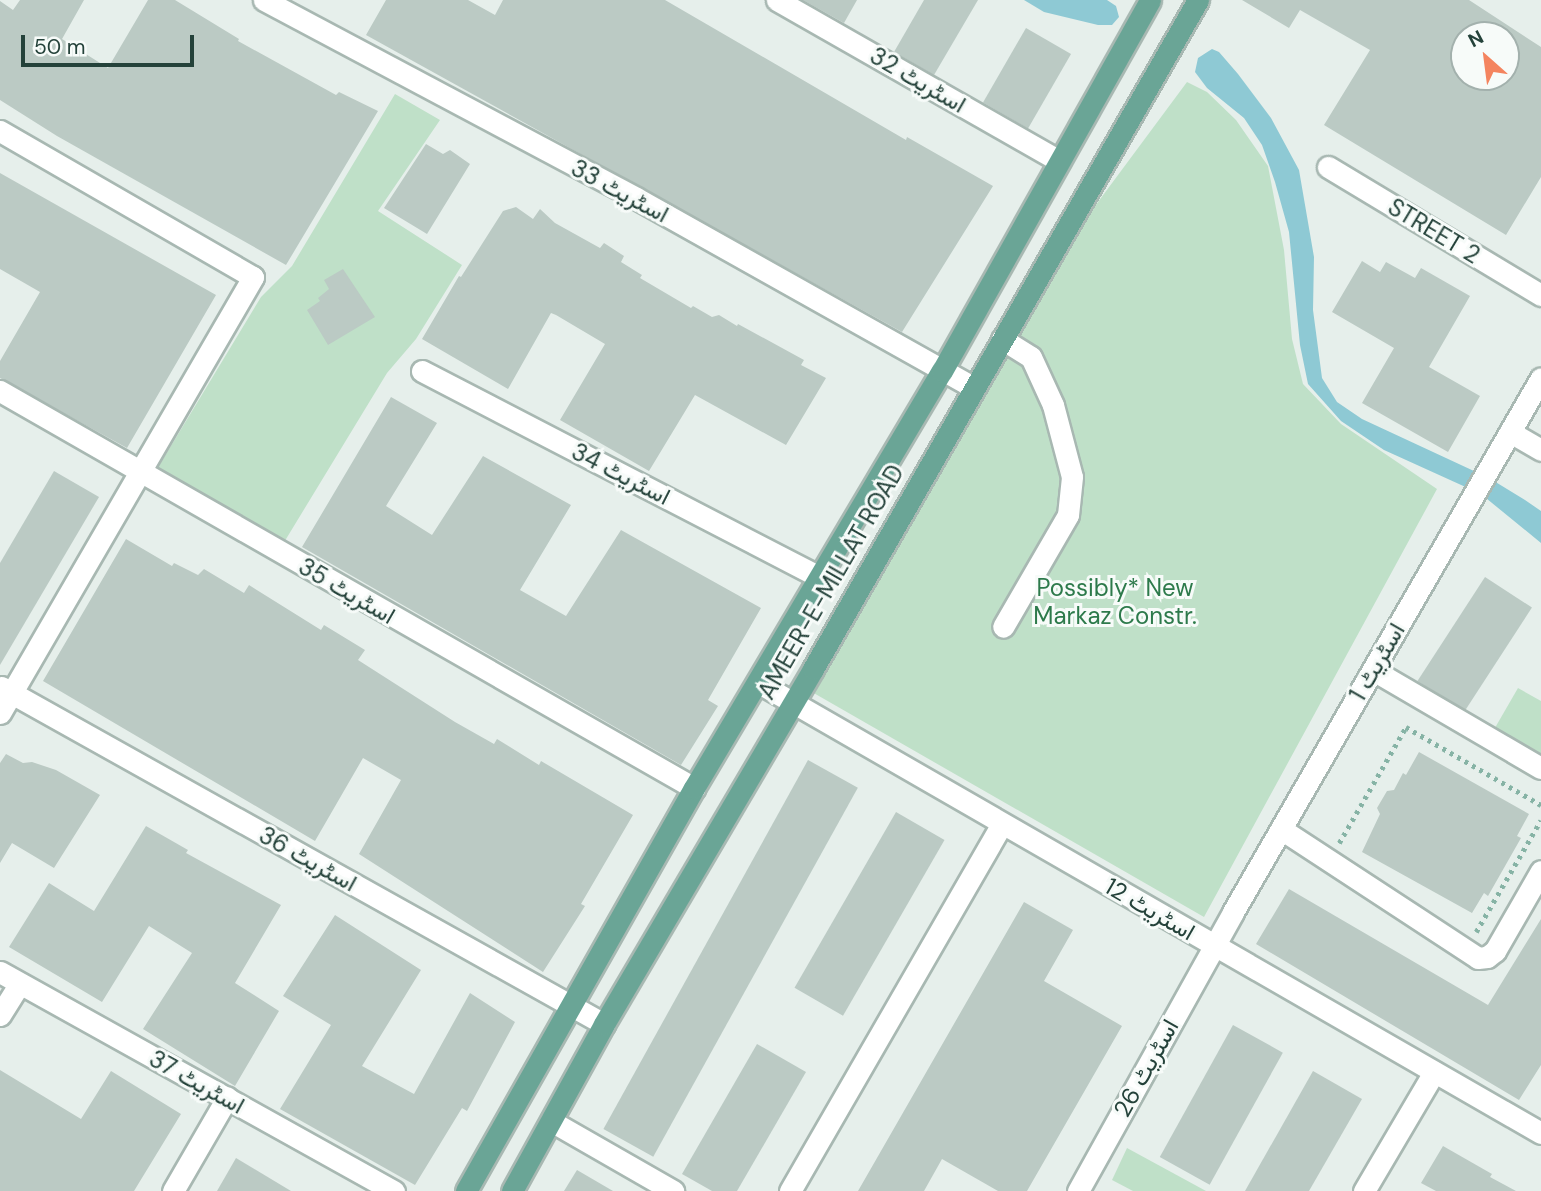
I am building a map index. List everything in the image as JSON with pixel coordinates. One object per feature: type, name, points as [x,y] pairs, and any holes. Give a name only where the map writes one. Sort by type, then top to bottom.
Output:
[{"type":"main road","name":"AMEER-E-MILLAT ROAD","points":[[466,1191],[694,788],[759,683],[942,371],[1150,0]]},
{"type":"main road","name":"AMEER-E-MILLAT ROAD","points":[[512,1191],[604,1024],[813,669],[1198,0]]},
{"type":"street","name":"اسٹریٹ 33","points":[[264,0],[636,198],[973,387]]},
{"type":"street","name":"اسٹریٹ 32","points":[[777,0],[1059,161]]},
{"type":"street","points":[[0,131],[253,277],[6,690],[0,713]]},
{"type":"street","name":"STREET 2","points":[[1328,167],[1541,295]]},
{"type":"street","points":[[1002,339],[1031,357],[1053,405],[1072,477],[1068,515],[1003,627]]},
{"type":"street","name":"اسٹریٹ 34","points":[[422,371],[820,577]]},
{"type":"street","name":"اسٹریٹ 1","points":[[1215,946],[1541,378]]},
{"type":"street","name":"اسٹریٹ 35","points":[[0,391],[694,788]]},
{"type":"street","points":[[1510,432],[1541,450]]},
{"type":"street","points":[[1373,670],[1541,768]]},
{"type":"street","name":"اسٹریٹ 12","points":[[759,683],[791,704],[1540,1131]]},
{"type":"street","name":"اسٹریٹ 36","points":[[6,690],[604,1024]]},
{"type":"street","points":[[790,1191],[1002,824]]},
{"type":"street","points":[[1281,829],[1478,958],[1487,957],[1495,951],[1541,872]]},
{"type":"street","name":"اسٹریٹ 26","points":[[1078,1191],[1215,946]]},
{"type":"street","name":"اسٹریٹ 37","points":[[0,972],[394,1191]]},
{"type":"street","points":[[0,1015],[19,984]]},
{"type":"street","points":[[1364,1191],[1434,1072]]},
{"type":"street","points":[[173,1191],[227,1098]]},
{"type":"street","points":[[551,1121],[673,1191]]},
{"type":"path","points":[[1334,851],[1406,727],[1541,805]]},
{"type":"path","points":[[1464,926],[1476,932],[1541,820]]},
{"type":"green space","name":"Possibly* New Markaz Constr.","points":[[1187,82],[1207,92],[1236,120],[1268,166],[1284,250],[1292,339],[1303,384],[1341,424],[1437,489],[1204,917],[798,684],[1052,264]]},
{"type":"green space","points":[[395,94],[440,120],[378,211],[462,265],[416,339],[387,373],[283,544],[154,474],[261,297],[292,266]]},
{"type":"green space","points":[[1518,688],[1541,701],[1541,762],[1492,733]]},
{"type":"green space","points":[[1127,1148],[1206,1191],[1133,1191],[1112,1180]]},
{"type":"water","points":[[1024,0],[1107,0],[1116,6],[1119,17],[1112,25],[1098,25],[1044,12]]},
{"type":"water","points":[[1212,49],[1219,52],[1238,74],[1271,118],[1299,170],[1314,257],[1313,310],[1322,378],[1337,402],[1362,419],[1489,478],[1541,511],[1541,543],[1481,494],[1384,450],[1341,421],[1308,384],[1300,345],[1289,232],[1275,182],[1262,145],[1244,118],[1207,88],[1195,72],[1198,58]]},
{"type":"building","points":[[20,0],[84,0],[62,39],[108,68],[148,0],[175,0],[239,39],[238,41],[336,95],[339,92],[378,111],[286,265],[57,136],[0,100],[0,1],[13,10]]},
{"type":"building","points":[[386,0],[468,0],[495,15],[503,0],[665,0],[906,140],[907,137],[993,186],[902,332],[366,35]]},
{"type":"building","points":[[803,0],[857,0],[844,23]]},
{"type":"building","points":[[924,0],[978,0],[934,75],[894,52]]},
{"type":"building","points":[[1242,0],[1469,0],[1501,21],[1450,21],[1450,91],[1520,91],[1520,33],[1541,47],[1541,177],[1506,235],[1324,125],[1370,50],[1300,10],[1289,28]]},
{"type":"building","points":[[1026,28],[1071,54],[1028,128],[983,102]]},
{"type":"building","points":[[426,144],[443,154],[450,150],[470,164],[427,234],[384,208]]},
{"type":"building","points":[[0,173],[216,295],[127,448],[0,378],[0,361],[40,292],[0,269]]},
{"type":"building","points":[[516,207],[533,219],[540,209],[555,223],[600,248],[604,243],[624,256],[621,262],[642,275],[640,278],[691,308],[693,306],[712,317],[719,315],[737,326],[738,324],[804,360],[801,365],[826,378],[786,445],[695,395],[649,471],[560,420],[605,344],[556,315],[551,313],[508,389],[422,339],[459,276],[461,277],[503,211]]},
{"type":"building","points":[[1362,261],[1380,272],[1386,262],[1415,278],[1421,268],[1470,296],[1429,367],[1480,396],[1448,452],[1362,403],[1394,348],[1332,312]]},
{"type":"building","points":[[343,269],[375,317],[328,345],[307,310],[320,301],[318,298],[329,289],[324,280]]},
{"type":"building","points":[[391,397],[437,423],[386,506],[432,535],[483,456],[571,505],[520,590],[566,616],[621,530],[761,608],[708,700],[718,706],[681,765],[302,547]]},
{"type":"building","points":[[54,471],[99,497],[0,665],[0,563]]},
{"type":"building","points":[[126,539],[172,566],[174,563],[198,575],[204,569],[244,593],[249,585],[321,630],[324,625],[365,650],[358,660],[455,722],[494,744],[497,739],[539,765],[541,761],[633,815],[581,904],[585,906],[543,972],[359,854],[401,780],[363,758],[315,841],[43,681]]},
{"type":"building","points":[[1485,577],[1532,607],[1464,711],[1417,681]]},
{"type":"building","points":[[1419,752],[1529,814],[1517,836],[1521,838],[1488,896],[1484,893],[1472,913],[1362,852],[1380,814],[1377,808],[1387,791],[1394,790],[1403,773],[1406,775]]},
{"type":"building","points":[[6,754],[23,763],[32,762],[56,770],[100,795],[54,868],[12,843],[0,863],[0,763]]},
{"type":"building","points":[[808,760],[858,788],[653,1157],[603,1129]]},
{"type":"building","points":[[896,812],[944,840],[843,1016],[794,988]]},
{"type":"building","points":[[146,826],[188,850],[186,853],[281,905],[235,983],[279,1011],[235,1086],[143,1029],[192,953],[149,926],[102,1002],[9,947],[49,883],[94,911]]},
{"type":"building","points":[[1289,889],[1488,1005],[1541,919],[1541,1065],[1519,1100],[1256,944]]},
{"type":"building","points":[[1024,902],[1073,930],[1044,981],[1122,1026],[1027,1191],[998,1191],[942,1159],[924,1191],[858,1191]]},
{"type":"building","points":[[335,915],[421,970],[362,1066],[414,1094],[470,993],[515,1022],[467,1111],[462,1108],[415,1185],[280,1109],[331,1025],[283,996]]},
{"type":"building","points":[[1233,1025],[1283,1053],[1210,1185],[1160,1157]]},
{"type":"building","points":[[757,1044],[806,1072],[737,1191],[712,1191],[682,1174]]},
{"type":"building","points":[[0,1070],[81,1119],[111,1071],[181,1114],[134,1191],[0,1191]]},
{"type":"building","points":[[1313,1071],[1362,1099],[1309,1191],[1245,1191]]},
{"type":"building","points":[[1443,1146],[1516,1191],[1436,1191],[1421,1183]]},
{"type":"building","points":[[236,1158],[291,1191],[217,1191]]},
{"type":"building","points":[[577,1170],[613,1191],[564,1191]]}]
